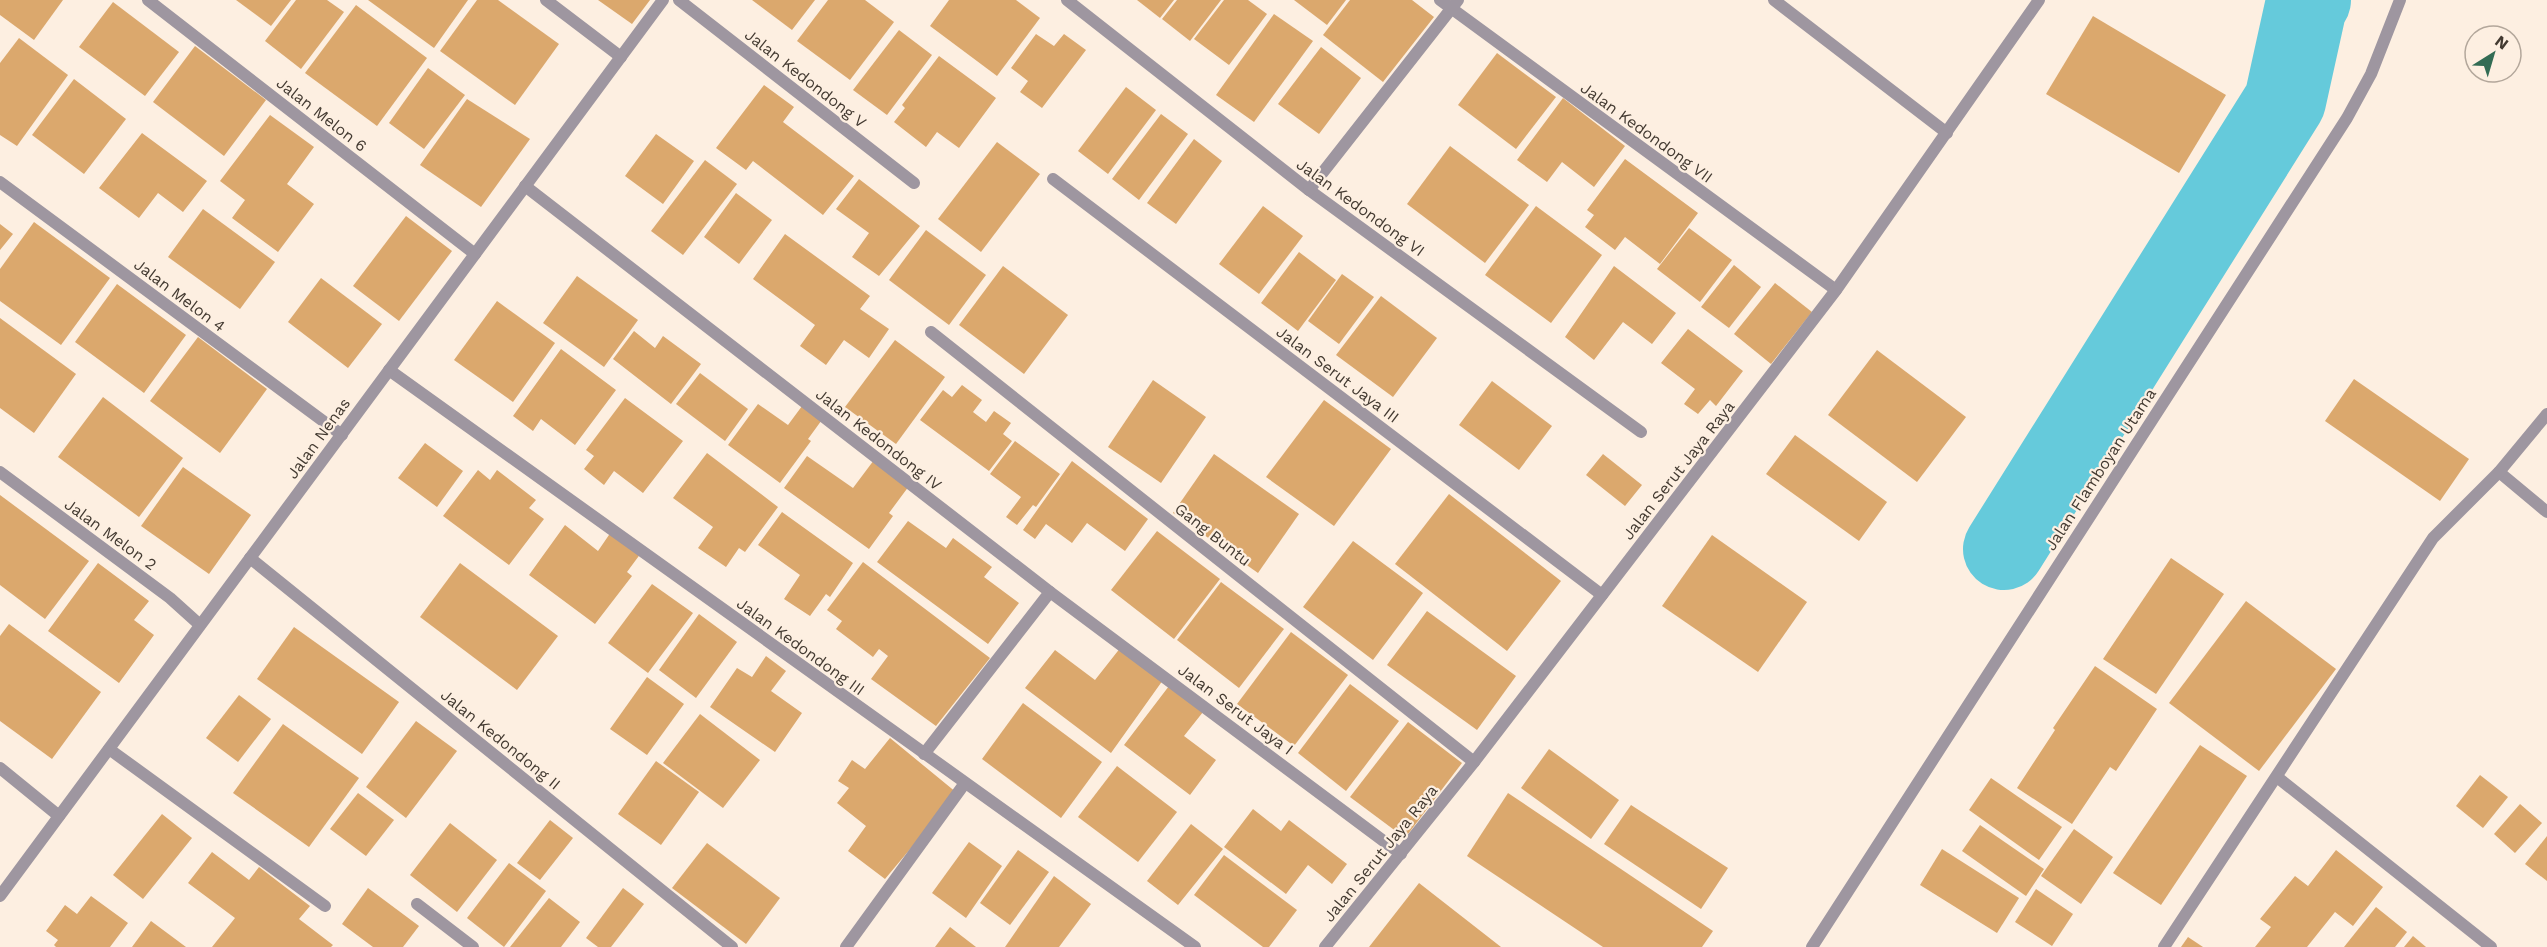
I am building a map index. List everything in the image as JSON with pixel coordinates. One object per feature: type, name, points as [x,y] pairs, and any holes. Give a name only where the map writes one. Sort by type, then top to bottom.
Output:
[{"type":"street","name":"Jalan Melon 6","points":[[148,0],[475,254]]},
{"type":"street","points":[[546,0],[621,57]]},
{"type":"street","name":"Jalan Nenas","points":[[0,896],[663,0]]},
{"type":"street","name":"Jalan Kedondong V","points":[[679,0],[914,183]]},
{"type":"street","name":"Jalan Kedondong VI","points":[[1067,0],[1310,190],[1641,432]]},
{"type":"street","name":"Jalan Kedondong VII","points":[[1440,0],[1454,4],[1836,290]]},
{"type":"street","points":[[1774,0],[1947,133]]},
{"type":"street","name":"Jalan Serut Jaya Raya","points":[[1325,947],[1474,762],[1836,290],[2039,0]]},
{"type":"street","name":"Jalan Flamboyan Utama","points":[[1812,947],[2346,118],[2371,74],[2400,0]]},
{"type":"street","points":[[1310,190],[1454,4]]},
{"type":"street","name":"Jalan Serut Jaya III","points":[[1053,179],[1602,595]]},
{"type":"street","name":"Jalan Melon 4","points":[[0,182],[342,435]]},
{"type":"street","name":"Jalan Kedondong IV","points":[[525,186],[1050,592]]},
{"type":"street","name":"Gang Buntu","points":[[931,332],[1474,762]]},
{"type":"street","name":"Jalan Kedondong III","points":[[389,370],[1195,947]]},
{"type":"street","points":[[2164,947],[2433,538],[2499,472],[2547,414]]},
{"type":"street","name":"Jalan Melon 2","points":[[0,472],[170,598],[200,625]]},
{"type":"street","points":[[2499,472],[2547,512]]},
{"type":"street","name":"Jalan Kedondong II","points":[[250,558],[732,947]]},
{"type":"street","points":[[924,754],[1050,592]]},
{"type":"street","name":"Jalan Serut Jaya I","points":[[1050,592],[1401,854]]},
{"type":"street","points":[[109,749],[325,906]]},
{"type":"street","points":[[0,768],[59,816]]},
{"type":"street","points":[[2277,777],[2490,947]]},
{"type":"street","points":[[846,947],[965,783]]},
{"type":"street","points":[[417,904],[474,947]]},
{"type":"building","points":[[0,0],[63,0],[34,40],[0,15]]},
{"type":"building","points":[[236,0],[291,0],[271,26]]},
{"type":"building","points":[[296,0],[327,0],[344,12],[301,69],[265,41]]},
{"type":"building","points":[[368,0],[468,0],[434,48]]},
{"type":"building","points":[[477,0],[498,0],[559,44],[515,105],[440,51]]},
{"type":"building","points":[[598,0],[650,0],[632,24]]},
{"type":"building","points":[[752,0],[815,0],[792,30]]},
{"type":"building","points":[[828,0],[865,0],[894,22],[850,80],[797,41]]},
{"type":"building","points":[[949,0],[1016,0],[1040,18],[997,76],[930,26]]},
{"type":"building","points":[[1137,0],[1174,0],[1160,18]]},
{"type":"building","points":[[1177,0],[1221,0],[1190,41],[1162,19]]},
{"type":"building","points":[[1224,0],[1248,0],[1267,14],[1229,65],[1194,39]]},
{"type":"building","points":[[1294,0],[1346,0],[1327,25]]},
{"type":"building","points":[[1350,0],[1412,0],[1434,17],[1383,82],[1323,35]]},
{"type":"building","points":[[113,2],[179,52],[145,96],[79,47]]},
{"type":"building","points":[[356,5],[427,58],[377,126],[305,73]]},
{"type":"building","points":[[1274,14],[1313,41],[1254,122],[1216,95]]},
{"type":"building","points":[[2093,16],[2226,95],[2179,173],[2046,94]]},
{"type":"building","points":[[899,30],[932,55],[887,115],[853,90]]},
{"type":"building","points":[[1036,34],[1054,46],[1064,34],[1086,50],[1042,108],[1020,92],[1028,81],[1011,68]]},
{"type":"building","points":[[19,38],[68,75],[17,146],[0,135],[0,63]]},
{"type":"building","points":[[195,46],[266,100],[224,156],[153,102]]},
{"type":"building","points":[[1321,47],[1361,78],[1319,134],[1278,104]]},
{"type":"building","points":[[1497,53],[1556,97],[1516,149],[1458,105]]},
{"type":"building","points":[[939,56],[996,98],[959,148],[937,132],[926,147],[894,122],[905,108],[902,105]]},
{"type":"building","points":[[428,68],[465,95],[424,149],[389,123]]},
{"type":"building","points":[[74,79],[126,119],[84,174],[32,135]]},
{"type":"building","points":[[764,85],[794,107],[783,122],[854,176],[823,215],[753,161],[746,170],[716,148]]},
{"type":"building","points":[[1126,87],[1156,110],[1108,174],[1078,151]]},
{"type":"building","points":[[1563,98],[1625,146],[1594,187],[1562,162],[1547,182],[1517,160]]},
{"type":"building","points":[[467,99],[530,139],[481,207],[420,165]]},
{"type":"building","points":[[1161,114],[1188,134],[1139,200],[1112,179]]},
{"type":"building","points":[[270,115],[314,147],[287,184],[314,204],[278,252],[232,218],[245,200],[220,181]]},
{"type":"building","points":[[142,133],[207,181],[183,212],[158,193],[139,218],[99,188]]},
{"type":"building","points":[[656,134],[694,161],[663,204],[625,176]]},
{"type":"building","points":[[1194,139],[1222,161],[1176,224],[1147,203]]},
{"type":"building","points":[[997,142],[1040,174],[981,252],[938,219]]},
{"type":"building","points":[[1450,146],[1529,205],[1485,263],[1407,204]]},
{"type":"building","points":[[1625,159],[1698,213],[1660,264],[1625,237],[1615,250],[1585,227],[1594,215],[1587,210]]},
{"type":"building","points":[[705,160],[737,184],[683,255],[651,231]]},
{"type":"building","points":[[859,179],[920,226],[879,276],[852,257],[869,233],[836,209]]},
{"type":"building","points":[[736,193],[772,220],[739,264],[704,237]]},
{"type":"building","points":[[1263,206],[1303,236],[1259,294],[1219,264]]},
{"type":"building","points":[[1536,206],[1602,255],[1551,323],[1485,275]]},
{"type":"building","points":[[203,209],[275,262],[240,309],[168,257]]},
{"type":"building","points":[[406,216],[452,251],[399,321],[353,286]]},
{"type":"building","points":[[34,222],[110,278],[61,345],[0,301],[0,269]]},
{"type":"building","points":[[0,224],[13,234],[0,250]]},
{"type":"building","points":[[1689,228],[1732,260],[1700,302],[1657,269]]},
{"type":"building","points":[[926,230],[986,275],[949,325],[889,280]]},
{"type":"building","points":[[785,234],[870,296],[860,309],[889,329],[869,358],[844,340],[826,365],[800,346],[815,325],[753,279]]},
{"type":"building","points":[[1299,252],[1336,280],[1298,331],[1261,303]]},
{"type":"building","points":[[1734,265],[1761,287],[1729,328],[1701,307]]},
{"type":"building","points":[[1003,266],[1068,315],[1024,374],[959,325]]},
{"type":"building","points":[[1614,266],[1676,313],[1652,344],[1623,322],[1594,360],[1565,337]]},
{"type":"building","points":[[1342,274],[1374,297],[1339,344],[1308,321]]},
{"type":"building","points":[[577,276],[638,320],[604,367],[543,323]]},
{"type":"building","points":[[321,278],[382,324],[348,368],[288,322]]},
{"type":"building","points":[[1775,283],[1812,312],[1771,364],[1734,334]]},
{"type":"building","points":[[117,284],[186,335],[144,393],[75,342]]},
{"type":"building","points":[[1381,296],[1437,338],[1393,397],[1336,355]]},
{"type":"building","points":[[497,301],[555,343],[513,402],[454,360]]},
{"type":"building","points":[[0,318],[76,374],[34,433],[0,408]]},
{"type":"building","points":[[1688,329],[1743,371],[1716,406],[1710,400],[1698,414],[1684,404],[1695,389],[1661,363]]},
{"type":"building","points":[[634,331],[655,348],[663,336],[701,364],[671,404],[613,359]]},
{"type":"building","points":[[198,337],[267,389],[220,453],[150,401]]},
{"type":"building","points":[[895,340],[945,377],[896,444],[845,407]]},
{"type":"building","points":[[561,349],[616,390],[575,445],[541,419],[533,431],[513,416]]},
{"type":"building","points":[[1877,350],[1966,417],[1917,482],[1828,415]]},
{"type":"building","points":[[700,373],[748,409],[725,441],[676,404]]},
{"type":"building","points":[[2354,379],[2469,459],[2440,501],[2325,421]]},
{"type":"building","points":[[1153,380],[1206,417],[1161,483],[1108,447]]},
{"type":"building","points":[[1492,381],[1552,426],[1519,470],[1459,425]]},
{"type":"building","points":[[962,385],[982,400],[973,412],[986,422],[994,411],[1011,423],[1003,434],[1012,441],[989,471],[920,420],[943,390],[952,397]]},
{"type":"building","points":[[103,397],[183,458],[139,517],[58,457]]},
{"type":"building","points":[[625,398],[683,441],[643,493],[614,471],[604,485],[584,469],[594,456],[586,450]]},
{"type":"building","points":[[1324,400],[1391,449],[1334,526],[1266,477]]},
{"type":"building","points":[[805,402],[824,417],[808,439],[811,441],[780,483],[728,445],[758,404],[788,425]]},
{"type":"building","points":[[1795,435],[1887,502],[1859,541],[1766,474]]},
{"type":"building","points":[[1015,441],[1060,474],[1036,507],[1033,505],[1017,525],[1006,517],[1021,497],[990,474]]},
{"type":"building","points":[[425,443],[463,471],[437,507],[398,478]]},
{"type":"building","points":[[707,453],[778,507],[745,552],[739,548],[726,567],[698,548],[713,527],[673,498]]},
{"type":"building","points":[[1214,454],[1299,514],[1258,573],[1173,513]]},
{"type":"building","points":[[1603,454],[1642,485],[1625,506],[1586,475]]},
{"type":"building","points":[[807,456],[853,488],[874,460],[909,486],[889,513],[893,516],[869,549],[784,488]]},
{"type":"building","points":[[1072,461],[1148,519],[1125,551],[1087,523],[1072,543],[1046,524],[1035,539],[1023,530]]},
{"type":"building","points":[[183,467],[251,515],[209,574],[141,526]]},
{"type":"building","points":[[478,470],[490,480],[497,470],[536,500],[529,508],[544,519],[509,565],[443,516]]},
{"type":"building","points":[[1449,494],[1561,581],[1507,651],[1395,564]]},
{"type":"building","points":[[0,495],[89,561],[45,619],[0,585]]},
{"type":"building","points":[[782,512],[853,563],[830,597],[826,594],[810,616],[784,599],[800,575],[758,545]]},
{"type":"building","points":[[908,521],[946,548],[953,538],[992,567],[984,577],[1019,603],[988,644],[877,562]]},
{"type":"building","points":[[565,525],[598,551],[611,532],[641,553],[627,572],[632,576],[595,624],[529,575]]},
{"type":"building","points":[[1157,531],[1220,579],[1174,639],[1111,590]]},
{"type":"building","points":[[1712,535],[1807,602],[1758,672],[1662,606]]},
{"type":"building","points":[[1353,541],[1423,593],[1373,660],[1303,607]]},
{"type":"building","points":[[2171,558],[2224,594],[2156,694],[2103,659]]},
{"type":"building","points":[[863,562],[990,658],[936,726],[871,679],[888,656],[879,649],[873,657],[836,629],[842,621],[827,610]]},
{"type":"building","points":[[98,563],[149,601],[134,620],[154,635],[119,683],[48,631]]},
{"type":"building","points":[[460,563],[558,636],[517,690],[420,617]]},
{"type":"building","points":[[1221,582],[1284,629],[1239,688],[1177,640]]},
{"type":"building","points":[[652,584],[693,613],[648,673],[608,643]]},
{"type":"building","points":[[2246,601],[2336,669],[2259,771],[2169,703]]},
{"type":"building","points":[[1427,611],[1516,676],[1477,730],[1387,665]]},
{"type":"building","points":[[699,614],[737,642],[696,698],[659,670]]},
{"type":"building","points":[[9,624],[101,692],[52,759],[0,721],[0,636]]},
{"type":"building","points":[[294,627],[399,702],[362,754],[257,679]]},
{"type":"building","points":[[1291,632],[1348,675],[1294,746],[1237,704]]},
{"type":"building","points":[[1121,647],[1163,680],[1111,753],[1025,688],[1055,650],[1095,680]]},
{"type":"building","points":[[766,656],[786,671],[771,691],[802,713],[775,752],[710,707],[737,668],[752,677]]},
{"type":"building","points":[[2095,666],[2157,709],[2116,771],[2110,767],[2072,824],[2017,788],[2055,730],[2053,728]]},
{"type":"building","points":[[647,677],[684,704],[647,755],[610,729]]},
{"type":"building","points":[[1350,684],[1399,721],[1346,791],[1298,753]]},
{"type":"building","points":[[1169,686],[1203,712],[1184,736],[1216,760],[1190,795],[1124,745]]},
{"type":"building","points":[[239,695],[271,719],[238,762],[206,738]]},
{"type":"building","points":[[1023,703],[1102,762],[1061,818],[982,759]]},
{"type":"building","points":[[700,714],[760,760],[723,808],[663,763]]},
{"type":"building","points":[[416,721],[457,751],[406,818],[366,787]]},
{"type":"building","points":[[1408,722],[1462,763],[1405,838],[1350,797]]},
{"type":"building","points":[[283,724],[359,778],[309,847],[233,793]]},
{"type":"building","points":[[890,738],[957,793],[885,879],[848,851],[866,826],[837,803],[849,788],[838,781],[852,760],[865,769]]},
{"type":"building","points":[[2200,745],[2247,776],[2161,905],[2113,873]]},
{"type":"building","points":[[1549,749],[1619,800],[1591,839],[1521,788]]},
{"type":"building","points":[[656,761],[699,792],[661,845],[618,814]]},
{"type":"building","points":[[1117,766],[1177,812],[1138,862],[1078,817]]},
{"type":"building","points":[[2480,775],[2508,797],[2483,828],[2456,806]]},
{"type":"building","points":[[1991,778],[2062,827],[2039,860],[1969,810]]},
{"type":"building","points":[[358,793],[394,820],[366,856],[330,829]]},
{"type":"building","points":[[1508,793],[1713,931],[1702,947],[1603,947],[1467,856]]},
{"type":"building","points":[[2520,804],[2542,823],[2515,853],[2494,834]]},
{"type":"building","points":[[1631,805],[1728,868],[1701,909],[1604,844]]},
{"type":"building","points":[[1253,809],[1281,831],[1289,820],[1347,864],[1332,884],[1308,865],[1286,894],[1224,847]]},
{"type":"building","points":[[162,814],[192,838],[143,899],[113,875]]},
{"type":"building","points":[[550,820],[573,838],[540,880],[517,863]]},
{"type":"building","points":[[450,823],[497,860],[457,912],[410,875]]},
{"type":"building","points":[[1191,824],[1223,849],[1178,905],[1147,881]]},
{"type":"building","points":[[1980,825],[2044,869],[2026,896],[1962,851]]},
{"type":"building","points":[[2074,829],[2113,857],[2081,904],[2041,876]]},
{"type":"building","points":[[2547,836],[2547,881],[2525,864]]},
{"type":"building","points":[[969,842],[1002,866],[966,918],[932,893]]},
{"type":"building","points":[[707,843],[780,898],[746,944],[672,888]]},
{"type":"building","points":[[1942,849],[2019,898],[1997,933],[1920,885]]},
{"type":"building","points":[[1018,850],[1049,872],[1010,925],[980,903]]},
{"type":"building","points":[[2336,850],[2383,887],[2353,926],[2335,912],[2307,947],[2255,947],[2271,927],[2260,919],[2295,876],[2308,886]]},
{"type":"building","points":[[212,852],[249,880],[259,867],[310,906],[299,919],[333,945],[331,947],[212,947],[235,918],[188,883]]},
{"type":"building","points":[[1224,855],[1297,910],[1269,947],[1263,947],[1194,895]]},
{"type":"building","points":[[509,863],[546,891],[504,947],[467,918]]},
{"type":"building","points":[[1054,876],[1091,904],[1059,947],[1005,947]]},
{"type":"building","points":[[1419,883],[1501,947],[1369,947]]},
{"type":"building","points":[[368,888],[419,926],[403,947],[373,947],[342,924]]},
{"type":"building","points":[[623,888],[644,904],[611,947],[598,947],[586,938]]},
{"type":"building","points":[[2036,889],[2073,914],[2052,946],[2015,922]]},
{"type":"building","points":[[91,896],[128,923],[110,947],[56,947],[54,945],[58,940],[46,931],[65,905],[77,914]]},
{"type":"building","points":[[549,898],[580,922],[561,947],[510,947]]},
{"type":"building","points":[[2376,907],[2407,932],[2395,947],[2344,947]]},
{"type":"building","points":[[151,921],[186,947],[132,947]]},
{"type":"building","points":[[950,927],[976,947],[935,947]]},
{"type":"building","points":[[2413,936],[2426,947],[2404,947]]},
{"type":"building","points":[[2188,937],[2203,947],[2181,947]]},
{"type":"waterway","points":[[2004,549],[2285,101],[2306,6],[2310,0]]}]
